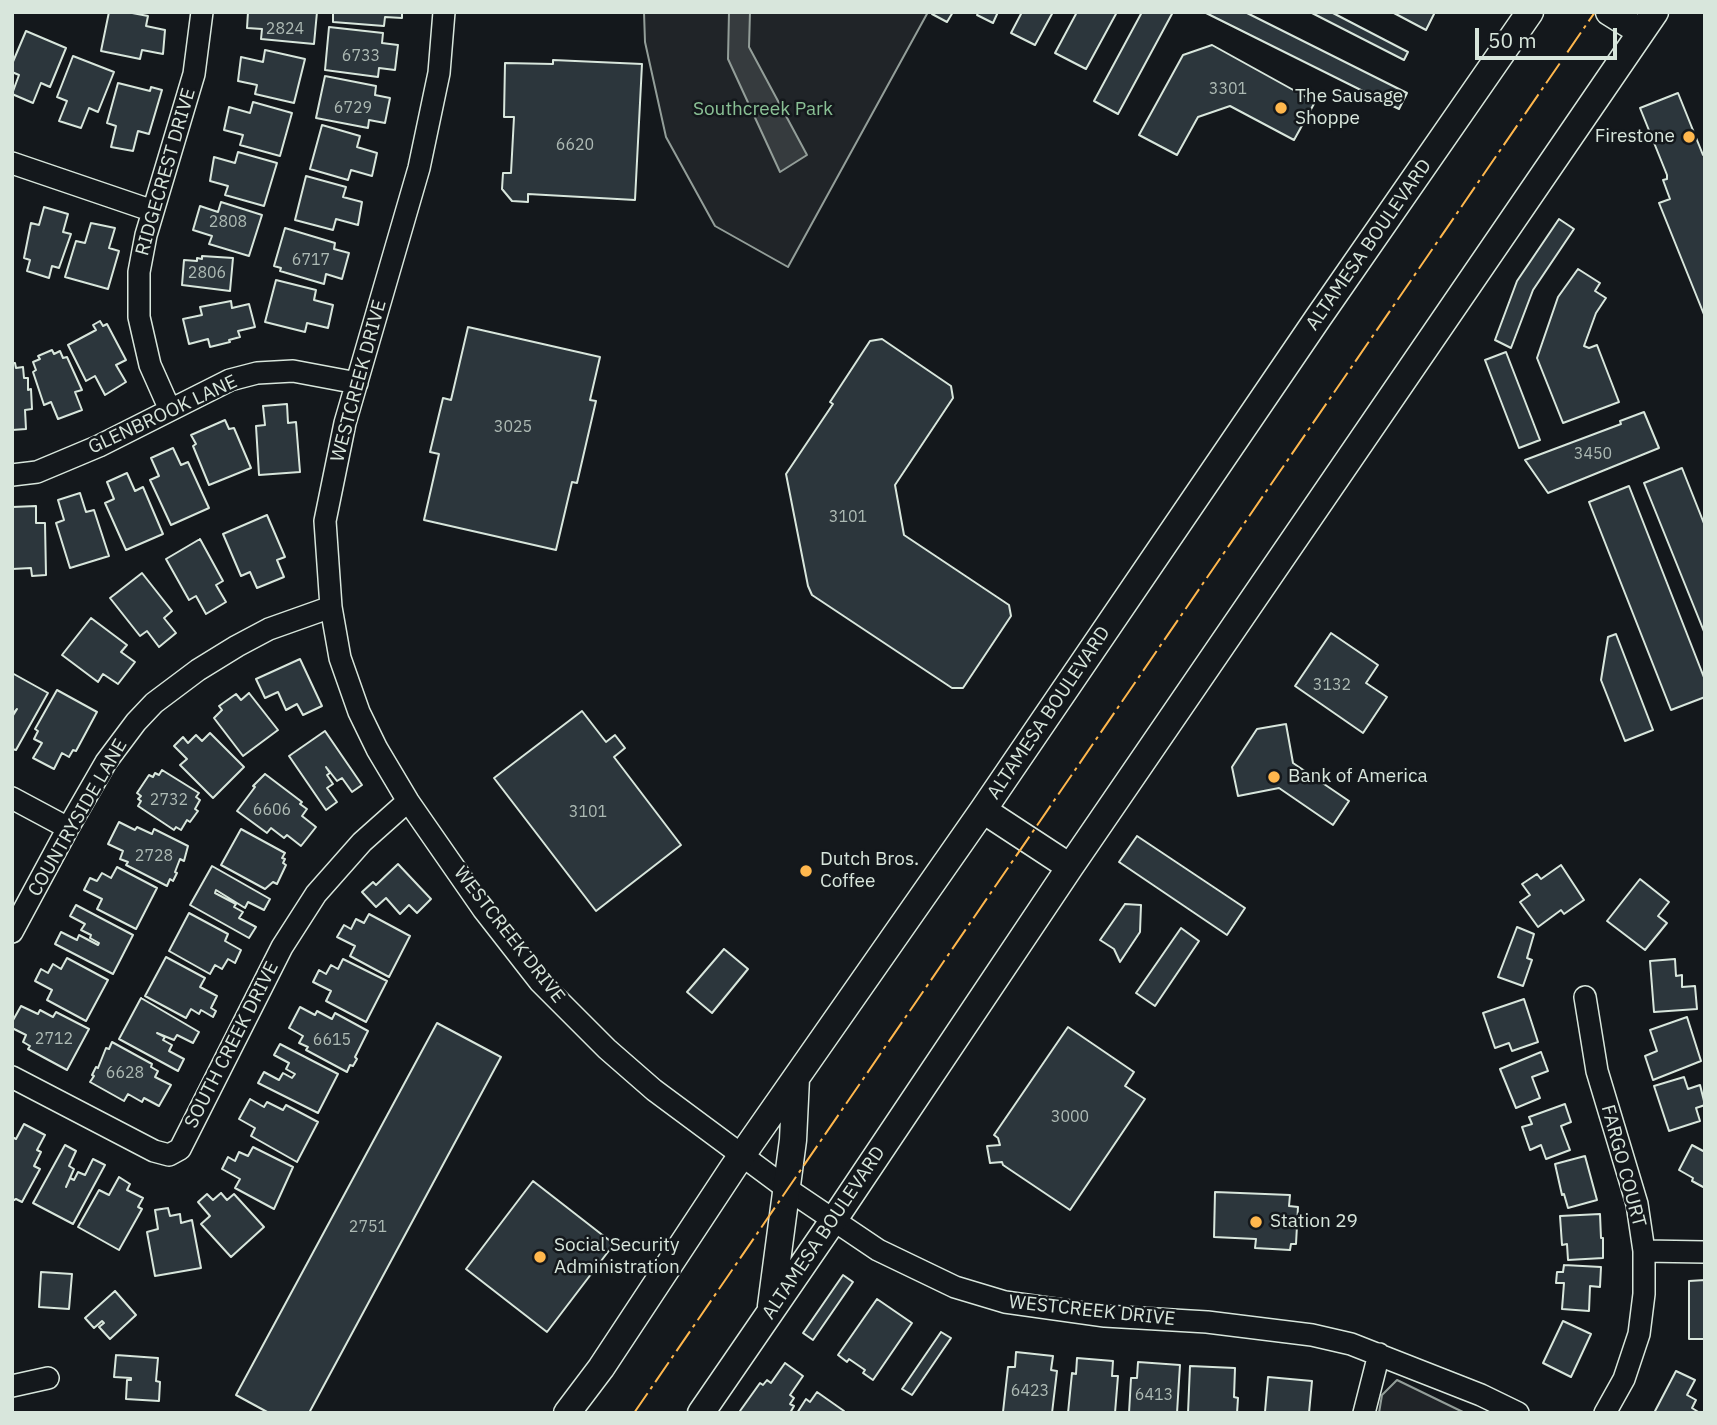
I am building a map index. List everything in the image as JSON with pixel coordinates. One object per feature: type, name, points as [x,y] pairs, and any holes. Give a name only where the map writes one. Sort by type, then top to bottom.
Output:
[{"type":"main road","name":"ALTAMESA BOULEVARD","points":[[568,1413],[1530,12]]},
{"type":"main road","points":[[1609,12],[1648,22]]},
{"type":"main road","name":"ALTAMESA BOULEVARD","points":[[701,1413],[1070,867],[1648,22]]},
{"type":"main road","points":[[983,810],[1070,867]]},
{"type":"main road","points":[[770,1312],[793,1140],[796,1078]]},
{"type":"street","name":"RIDGECREST DRIVE","points":[[170,410],[150,365],[139,317],[139,272],[153,211],[194,74],[202,12]]},
{"type":"street","name":"WESTCREEK DRIVE","points":[[444,12],[439,73],[419,168],[345,423],[325,521],[331,607],[340,658],[359,712],[408,801],[483,909],[540,982],[638,1076],[742,1156],[878,1251],[955,1287],[1005,1302],[1105,1316],[1207,1322],[1312,1335],[1379,1354],[1518,1413]]},
{"type":"street","points":[[12,163],[153,211]]},
{"type":"street","name":"GLENBROOK LANE","points":[[12,475],[37,472],[99,446],[230,380],[257,373],[293,372],[357,383]]},
{"type":"street","name":"COUNTRYSIDE LANE","points":[[12,932],[106,762],[154,703],[236,646],[269,629],[331,607]]},
{"type":"street","points":[[12,798],[68,828]]},
{"type":"street","name":"SOUTH CREEK DRIVE","points":[[12,1077],[154,1151],[169,1155],[180,1149],[282,947],[316,894],[362,842],[408,801]]},
{"type":"street","name":"FARGO COURT","points":[[1585,997],[1597,1072],[1637,1204],[1644,1251],[1644,1294],[1639,1334],[1624,1379],[1605,1413]]},
{"type":"street","points":[[1644,1251],[1705,1252]]},
{"type":"street","points":[[1364,1413],[1379,1354]]},
{"type":"street","points":[[12,1386],[48,1378]]},
{"type":"green space","name":"Southcreek Park","points":[[644,12],[928,12],[788,267],[715,226],[666,137],[645,42]]},
{"type":"green space","points":[[1397,1380],[1465,1413],[1379,1413],[1382,1395]]},
{"type":"shaded area","points":[[729,12],[750,12],[749,47],[807,155],[780,172],[728,59]]},
{"type":"building","points":[[109,12],[148,16],[146,26],[165,30],[163,54],[142,50],[140,59],[101,51]]},
{"type":"building","points":[[248,12],[317,12],[314,44],[261,39],[262,29],[247,28]]},
{"type":"building","points":[[333,12],[402,12],[402,18],[385,17],[384,26],[333,22]]},
{"type":"building","points":[[953,12],[947,22],[932,14]]},
{"type":"building","points":[[979,12],[998,12],[993,23],[977,15]]},
{"type":"building","points":[[1022,12],[1053,12],[1035,45],[1011,33]]},
{"type":"building","points":[[1077,12],[1117,12],[1086,69],[1055,53]]},
{"type":"building","points":[[1142,12],[1173,12],[1118,114],[1094,101]]},
{"type":"building","points":[[1204,12],[1245,12],[1407,93],[1399,109]]},
{"type":"building","points":[[1310,12],[1331,12],[1408,52],[1404,60]]},
{"type":"building","points":[[1392,12],[1435,12],[1426,30]]},
{"type":"building","points":[[329,27],[383,33],[382,43],[398,45],[395,70],[379,68],[378,77],[325,70]]},
{"type":"building","points":[[26,31],[66,48],[50,87],[41,83],[33,103],[12,94],[19,75],[12,72],[12,64]]},
{"type":"building","points":[[1212,45],[1315,102],[1294,140],[1230,106],[1198,117],[1177,155],[1139,135],[1183,55]]},
{"type":"building","points":[[265,50],[305,59],[294,103],[255,94],[257,85],[238,81],[241,57],[263,62]]},
{"type":"building","points":[[73,56],[114,72],[98,112],[89,108],[81,128],[59,121],[67,101],[57,97]]},
{"type":"building","points":[[553,60],[642,64],[635,200],[528,194],[528,202],[512,201],[502,189],[503,173],[511,173],[514,117],[504,117],[505,63],[553,64]]},
{"type":"building","points":[[325,76],[376,86],[375,95],[390,98],[385,123],[369,120],[368,128],[316,118]]},
{"type":"building","points":[[118,83],[150,91],[151,87],[162,90],[149,134],[138,131],[133,151],[111,147],[116,126],[107,123]]},
{"type":"building","points":[[1678,93],[1705,155],[1705,317],[1659,203],[1670,199],[1663,180],[1667,179],[1667,175],[1640,108]]},
{"type":"building","points":[[253,102],[292,113],[280,156],[240,145],[243,135],[224,130],[229,107],[250,113]]},
{"type":"building","points":[[322,125],[360,136],[357,147],[377,153],[372,176],[351,170],[348,180],[310,169]]},
{"type":"building","points":[[238,152],[277,163],[264,206],[225,195],[228,186],[210,181],[214,157],[235,163]]},
{"type":"building","points":[[306,176],[346,187],[343,197],[362,202],[358,225],[336,219],[333,230],[295,220]]},
{"type":"building","points":[[221,202],[262,215],[249,256],[209,244],[212,236],[193,230],[200,206],[218,212]]},
{"type":"building","points":[[44,207],[68,214],[63,232],[71,234],[59,268],[52,266],[49,278],[27,271],[30,260],[24,258],[31,223],[39,225]]},
{"type":"building","points":[[1559,219],[1574,229],[1533,290],[1511,348],[1495,340],[1517,281]]},
{"type":"building","points":[[91,223],[115,228],[109,248],[119,251],[108,289],[65,277],[76,241],[85,243]]},
{"type":"building","points":[[285,228],[335,243],[334,249],[349,253],[342,279],[326,274],[324,284],[280,271],[281,268],[274,266]]},
{"type":"building","points":[[202,256],[233,258],[230,291],[182,285],[184,260],[197,261],[197,258],[202,259]]},
{"type":"building","points":[[1578,269],[1600,283],[1595,291],[1606,298],[1596,313],[1584,346],[1589,348],[1597,345],[1619,402],[1563,423],[1537,358],[1558,297]]},
{"type":"building","points":[[276,280],[316,290],[314,300],[333,305],[328,328],[307,323],[305,332],[265,322]]},
{"type":"building","points":[[231,301],[232,308],[249,304],[255,327],[238,331],[240,337],[229,340],[230,342],[210,347],[208,339],[189,344],[183,319],[202,315],[200,307]]},
{"type":"building","points":[[100,321],[103,326],[107,324],[126,360],[116,365],[126,382],[105,395],[95,376],[86,381],[68,345],[96,330],[93,325]]},
{"type":"building","points":[[468,327],[600,357],[590,400],[596,401],[577,483],[572,482],[556,550],[424,520],[439,454],[430,452],[443,398],[451,400]]},
{"type":"building","points":[[882,339],[951,386],[953,398],[895,485],[904,535],[1009,605],[1011,616],[963,688],[952,688],[812,595],[808,586],[786,474],[833,404],[830,402],[870,341]]},
{"type":"building","points":[[52,350],[54,354],[60,351],[63,358],[67,357],[82,390],[75,392],[82,410],[58,419],[51,402],[44,405],[33,372],[36,370],[33,362],[40,359],[38,356]]},
{"type":"building","points":[[1506,352],[1540,440],[1519,448],[1485,360]]},
{"type":"building","points":[[12,363],[15,363],[16,368],[23,367],[24,378],[28,378],[28,390],[31,389],[32,409],[25,410],[26,429],[12,430]]},
{"type":"building","points":[[287,404],[288,423],[296,422],[300,472],[259,475],[256,426],[265,425],[263,406]]},
{"type":"building","points":[[1644,412],[1659,448],[1548,493],[1525,460],[1621,424],[1620,421]]},
{"type":"building","points":[[225,420],[229,429],[234,428],[251,468],[209,485],[191,435]]},
{"type":"building","points":[[173,448],[181,465],[188,462],[209,508],[171,525],[150,480],[159,476],[151,458]]},
{"type":"building","points":[[1682,468],[1705,526],[1705,634],[1644,483]]},
{"type":"building","points":[[127,473],[135,491],[143,487],[163,534],[126,550],[105,503],[114,499],[107,482]]},
{"type":"building","points":[[1629,486],[1705,680],[1705,697],[1671,710],[1589,502]]},
{"type":"building","points":[[80,493],[86,512],[94,510],[109,556],[70,568],[56,523],[64,520],[58,500]]},
{"type":"building","points":[[36,506],[36,523],[45,523],[46,575],[32,576],[31,568],[12,569],[12,507]]},
{"type":"building","points":[[267,515],[285,557],[277,560],[284,577],[257,588],[250,572],[241,576],[223,534]]},
{"type":"building","points":[[200,539],[223,581],[216,585],[226,602],[206,614],[196,596],[189,600],[166,559]]},
{"type":"building","points":[[142,573],[172,611],[164,618],[176,633],[159,647],[147,631],[140,636],[110,598]]},
{"type":"building","points":[[91,618],[127,645],[121,652],[135,662],[118,684],[103,674],[98,682],[62,655]]},
{"type":"building","points":[[1331,633],[1378,665],[1366,683],[1387,697],[1363,733],[1295,686]]},
{"type":"building","points":[[1616,634],[1653,730],[1625,741],[1601,680],[1608,637]]},
{"type":"building","points":[[300,659],[322,706],[303,715],[297,704],[286,710],[278,692],[265,698],[256,679]]},
{"type":"building","points":[[12,673],[48,693],[16,750],[12,749],[12,717],[17,709],[12,715]]},
{"type":"building","points":[[57,690],[97,712],[76,751],[73,750],[69,757],[62,753],[54,769],[33,758],[42,743],[34,739],[38,731],[35,729]]},
{"type":"building","points":[[249,693],[278,730],[243,756],[214,718],[222,710],[219,706],[236,694],[241,700]]},
{"type":"building","points":[[582,711],[606,742],[615,735],[625,748],[614,757],[681,845],[596,911],[494,778]]},
{"type":"building","name":"Bank of America","points":[[1286,724],[1293,763],[1349,801],[1333,825],[1279,788],[1238,796],[1232,767],[1257,729]]},
{"type":"building","points":[[325,731],[362,785],[352,792],[342,778],[337,781],[326,767],[330,773],[327,775],[333,784],[327,788],[337,802],[326,810],[289,756]]},
{"type":"building","points":[[210,733],[244,767],[213,798],[180,765],[187,759],[174,746],[183,737],[188,743],[196,735],[202,741]]},
{"type":"building","points":[[162,770],[199,793],[196,797],[200,800],[195,809],[198,811],[190,822],[187,820],[181,830],[176,827],[174,830],[138,806],[141,796],[137,793],[149,775],[159,775]]},
{"type":"building","points":[[265,774],[302,802],[300,804],[307,809],[302,816],[316,827],[301,846],[287,835],[284,838],[271,828],[267,833],[237,811],[255,787],[253,786]]},
{"type":"building","points":[[119,822],[152,834],[154,829],[188,846],[184,861],[180,859],[175,872],[177,873],[167,886],[126,865],[128,862],[120,859],[123,851],[108,844]]},
{"type":"building","points":[[241,829],[285,853],[282,858],[285,859],[283,863],[286,865],[277,884],[273,882],[265,889],[221,865]]},
{"type":"building","points":[[1137,836],[1245,908],[1227,935],[1119,862]]},
{"type":"building","points":[[398,864],[431,899],[417,913],[409,905],[400,914],[386,898],[376,907],[362,892],[373,882],[376,885]]},
{"type":"building","points":[[1561,865],[1584,900],[1564,914],[1561,910],[1538,927],[1520,902],[1530,895],[1522,884],[1537,874],[1541,879]]},
{"type":"building","points":[[212,866],[270,899],[264,910],[248,902],[245,908],[216,890],[215,893],[236,904],[234,907],[243,912],[239,918],[256,927],[249,938],[190,905]]},
{"type":"building","points":[[117,867],[157,888],[136,929],[97,909],[102,899],[84,890],[90,878],[97,881],[102,873],[111,878]]},
{"type":"building","points":[[1640,879],[1669,902],[1658,916],[1667,923],[1645,950],[1607,921]]},
{"type":"building","points":[[1125,904],[1141,905],[1140,932],[1120,962],[1114,949],[1100,940]]},
{"type":"building","points":[[76,905],[133,935],[113,974],[55,944],[61,932],[77,940],[79,935],[98,945],[99,943],[90,938],[91,935],[81,930],[85,924],[70,916]]},
{"type":"building","points":[[189,913],[228,934],[225,941],[241,950],[235,963],[228,959],[222,969],[215,965],[210,974],[169,951]]},
{"type":"building","points":[[369,914],[410,936],[389,977],[350,956],[355,946],[337,937],[344,925],[351,929],[356,919],[364,923]]},
{"type":"building","points":[[1517,927],[1534,934],[1527,958],[1532,960],[1523,986],[1498,977]]},
{"type":"building","points":[[1181,928],[1199,941],[1155,1006],[1136,993]]},
{"type":"building","points":[[724,949],[748,969],[712,1013],[687,992]]},
{"type":"building","points":[[166,957],[205,978],[200,987],[217,996],[211,1008],[216,1011],[213,1017],[201,1010],[199,1014],[191,1009],[186,1018],[145,996]]},
{"type":"building","points":[[67,958],[108,980],[86,1021],[47,1000],[52,990],[35,981],[41,969],[48,973],[53,964],[61,969]]},
{"type":"building","points":[[343,959],[387,981],[366,1022],[326,1001],[331,991],[313,982],[319,970],[326,974],[331,965],[338,969]]},
{"type":"building","points":[[1675,959],[1676,976],[1682,975],[1682,987],[1695,986],[1697,1009],[1654,1012],[1650,961]]},
{"type":"building","points":[[141,998],[199,1032],[193,1043],[177,1035],[174,1040],[157,1033],[172,1045],[169,1051],[184,1059],[178,1071],[119,1039]]},
{"type":"building","points":[[1524,999],[1538,1042],[1512,1051],[1509,1043],[1495,1048],[1483,1013]]},
{"type":"building","points":[[21,1006],[38,1014],[40,1010],[53,1017],[56,1012],[89,1029],[67,1070],[28,1049],[30,1046],[23,1042],[26,1035],[12,1028],[12,1022]]},
{"type":"building","points":[[300,1007],[315,1015],[317,1011],[332,1019],[335,1013],[368,1031],[355,1057],[357,1059],[347,1072],[306,1050],[308,1047],[299,1043],[303,1036],[289,1028]]},
{"type":"building","points":[[1687,1017],[1701,1061],[1653,1080],[1645,1056],[1657,1051],[1650,1030]]},
{"type":"building","points":[[437,1023],[501,1057],[309,1413],[269,1413],[236,1395]]},
{"type":"building","points":[[1068,1027],[1134,1072],[1125,1086],[1145,1099],[1070,1210],[1002,1162],[990,1163],[987,1146],[1000,1145],[994,1135]]},
{"type":"building","points":[[112,1042],[152,1064],[151,1067],[158,1071],[155,1077],[171,1085],[159,1106],[144,1098],[142,1102],[128,1094],[124,1101],[90,1082],[106,1048],[109,1049]]},
{"type":"building","points":[[280,1044],[338,1074],[318,1113],[258,1083],[264,1072],[279,1080],[283,1073],[292,1078],[295,1074],[286,1069],[289,1063],[274,1055]]},
{"type":"building","points":[[1541,1052],[1548,1071],[1532,1077],[1540,1098],[1516,1108],[1500,1069]]},
{"type":"building","points":[[1684,1077],[1688,1089],[1700,1085],[1705,1105],[1696,1108],[1700,1121],[1669,1131],[1654,1086]]},
{"type":"building","points":[[250,1099],[264,1107],[267,1102],[283,1110],[286,1105],[318,1122],[297,1162],[251,1136],[255,1128],[239,1119]]},
{"type":"building","points":[[1565,1104],[1571,1122],[1561,1126],[1570,1150],[1546,1159],[1541,1145],[1530,1150],[1522,1127],[1532,1124],[1529,1117]]},
{"type":"building","points":[[24,1124],[45,1135],[37,1150],[41,1152],[34,1166],[40,1169],[22,1202],[16,1199],[12,1201],[12,1137],[16,1139]]},
{"type":"building","points":[[65,1145],[76,1151],[69,1166],[74,1169],[70,1178],[74,1180],[78,1172],[85,1175],[93,1159],[105,1165],[73,1224],[33,1203]]},
{"type":"building","points":[[1692,1145],[1705,1152],[1705,1188],[1679,1170]]},
{"type":"building","points":[[253,1147],[293,1167],[274,1209],[235,1188],[240,1179],[222,1169],[228,1157],[235,1161],[239,1152],[248,1156]]},
{"type":"building","points":[[1585,1156],[1597,1200],[1568,1208],[1555,1164]]},
{"type":"building","points":[[119,1177],[130,1184],[127,1190],[143,1198],[138,1207],[142,1209],[119,1250],[78,1227],[99,1190],[109,1195]]},
{"type":"building","name":"Social Security Administration","points":[[533,1181],[614,1244],[547,1332],[466,1269]]},
{"type":"building","name":"Station 29","points":[[1215,1192],[1290,1195],[1289,1206],[1298,1207],[1296,1244],[1291,1244],[1290,1250],[1255,1248],[1256,1239],[1214,1237]]},
{"type":"building","points":[[221,1193],[227,1200],[234,1194],[264,1227],[231,1257],[201,1224],[210,1216],[198,1202],[207,1194],[213,1200]]},
{"type":"building","points":[[168,1208],[170,1216],[180,1214],[181,1223],[192,1220],[201,1268],[155,1276],[147,1232],[158,1229],[155,1210]]},
{"type":"building","points":[[1600,1214],[1603,1258],[1568,1260],[1567,1244],[1562,1245],[1560,1216]]},
{"type":"building","points":[[1564,1265],[1601,1267],[1600,1287],[1590,1286],[1589,1311],[1562,1309],[1564,1283],[1556,1283],[1557,1272],[1563,1272]]},
{"type":"building","points":[[41,1272],[72,1274],[69,1309],[39,1307]]},
{"type":"building","points":[[843,1275],[853,1282],[813,1340],[803,1333]]},
{"type":"building","points":[[1705,1280],[1705,1339],[1689,1339],[1689,1281]]},
{"type":"building","points":[[115,1291],[136,1315],[110,1339],[99,1327],[104,1323],[102,1321],[94,1328],[85,1318]]},
{"type":"building","points":[[877,1299],[912,1323],[873,1380],[863,1373],[865,1370],[838,1355]]},
{"type":"building","points":[[1563,1321],[1591,1334],[1571,1377],[1543,1363]]},
{"type":"building","points":[[941,1332],[951,1338],[912,1395],[902,1389]]},
{"type":"building","points":[[1016,1352],[1053,1356],[1051,1370],[1057,1371],[1052,1413],[1003,1412],[1008,1367],[1015,1367]]},
{"type":"building","points":[[116,1355],[158,1358],[156,1381],[160,1382],[159,1401],[126,1399],[127,1380],[131,1378],[114,1377]]},
{"type":"building","points":[[1077,1358],[1113,1361],[1112,1376],[1118,1376],[1115,1413],[1068,1413],[1072,1373],[1076,1374]]},
{"type":"building","points":[[1138,1362],[1180,1365],[1177,1413],[1129,1413],[1131,1378],[1137,1378]]},
{"type":"building","points":[[785,1363],[803,1376],[790,1395],[794,1398],[790,1404],[794,1406],[790,1413],[740,1411],[760,1383],[763,1385],[767,1380],[771,1383]]},
{"type":"building","points":[[1190,1366],[1235,1368],[1234,1397],[1238,1398],[1237,1413],[1188,1413]]},
{"type":"building","points":[[1676,1371],[1695,1380],[1687,1395],[1696,1400],[1692,1408],[1700,1413],[1654,1413]]},
{"type":"building","points":[[1268,1377],[1312,1381],[1309,1413],[1265,1412]]},
{"type":"building","points":[[817,1392],[844,1411],[843,1413],[797,1413],[806,1399],[810,1402]]},
{"type":"power","points":[[634,1413],[1595,12]]},
{"type":"place","name":"The Sausage Shoppe","points":[[1281,108]]},
{"type":"place","name":"Firestone","points":[[1689,137]]},
{"type":"place","name":"Bank of America","points":[[1274,777]]},
{"type":"place","name":"Dutch Bros. Coffee","points":[[806,871]]},
{"type":"place","name":"Station 29","points":[[1256,1222]]},
{"type":"place","name":"Social Security Administration","points":[[540,1257]]}]
